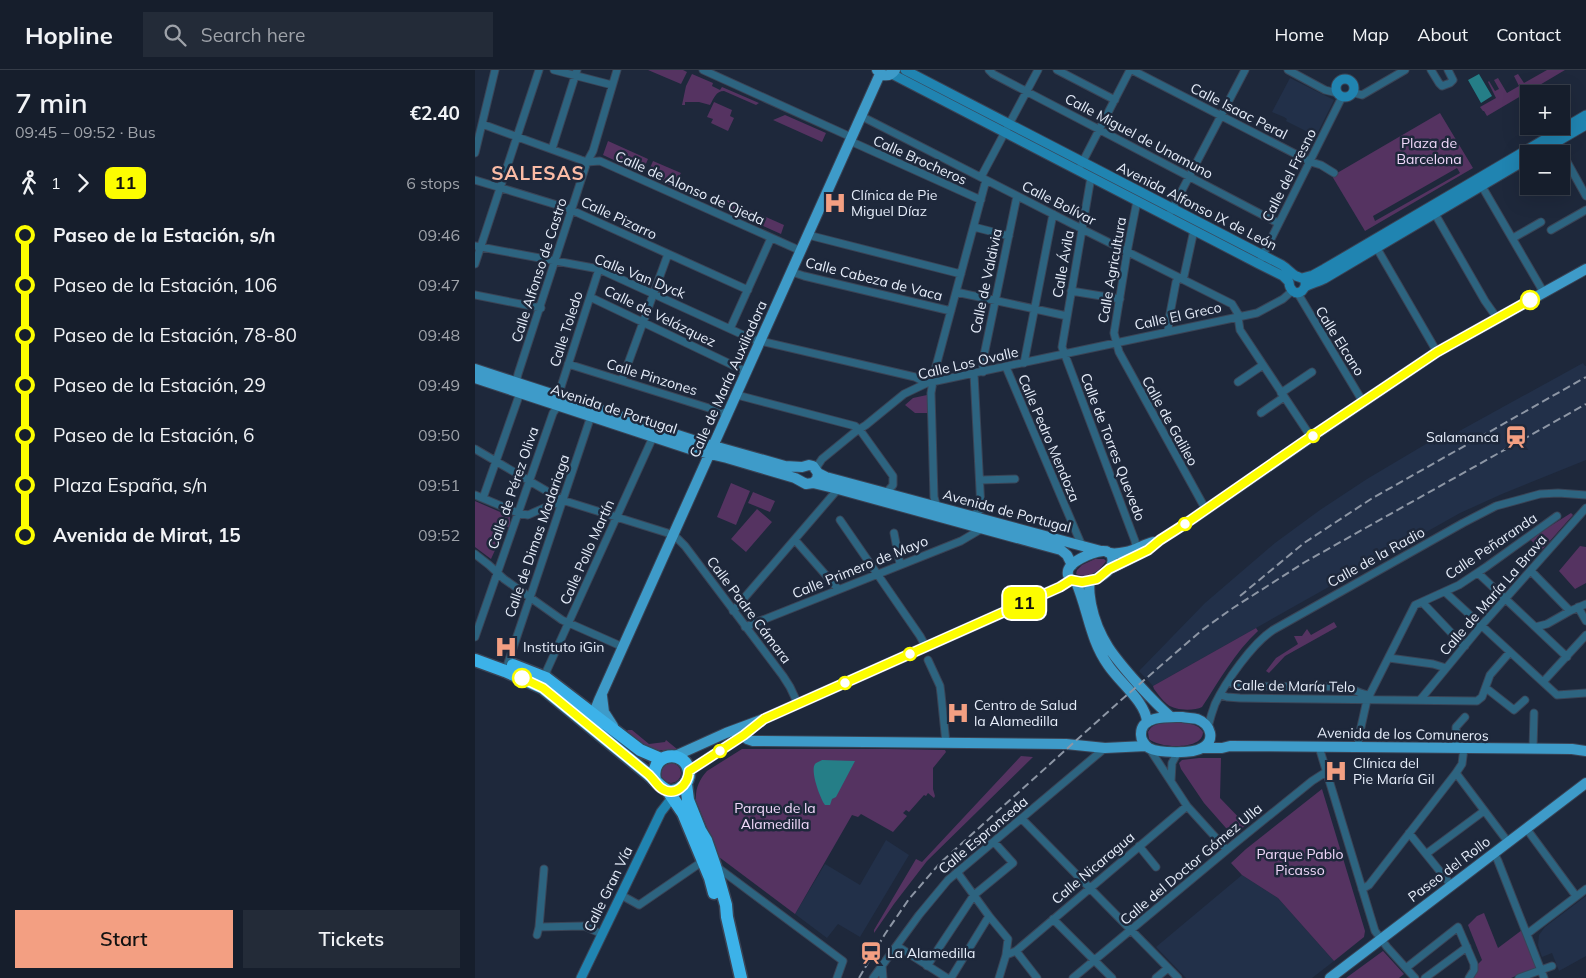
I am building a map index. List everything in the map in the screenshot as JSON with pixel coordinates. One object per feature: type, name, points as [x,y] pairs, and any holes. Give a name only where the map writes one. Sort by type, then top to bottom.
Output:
[{"type":"highway","points":[[475,652],[546,678],[581,705],[592,721],[618,733],[640,750],[661,759]]},
{"type":"highway","points":[[475,660],[543,688],[592,721],[673,786],[717,901],[727,917]]},
{"type":"highway","points":[[673,786],[686,765],[681,759],[675,756],[668,756],[661,759],[655,768],[673,786],[688,800],[719,871],[741,978]]},
{"type":"main road","name":"Avenida Alfonso IX de León","points":[[905,70],[1007,128]]},
{"type":"main road","name":"Calle de María Auxiliadora","points":[[592,721],[600,698],[851,139],[878,72]]},
{"type":"main road","points":[[878,72],[886,76],[893,72]]},
{"type":"main road","name":"Avenida Alfonso IX de León","points":[[893,72],[1007,128],[1261,259]]},
{"type":"main road","points":[[1343,74],[1353,83],[1356,95],[1348,97],[1339,95],[1336,90],[1337,84],[1343,74]]},
{"type":"main road","points":[[1376,244],[1425,210],[1586,115]]},
{"type":"main road","points":[[1551,145],[1586,125]]},
{"type":"main road","points":[[1376,244],[1435,214],[1520,163]]},
{"type":"main road","name":"Avenida Alfonso IX de León","points":[[1080,166],[1091,178],[1137,201],[1170,213],[1194,230],[1261,259],[1282,265],[1297,284]]},
{"type":"main road","name":"Calle El Greco","points":[[1297,284],[1324,279],[1376,244]]},
{"type":"main road","points":[[1109,569],[1144,553],[1160,540],[1437,352],[1586,269]]},
{"type":"main road","name":"Avenida de Portugal","points":[[475,369],[517,383],[591,416],[653,437],[785,466],[802,467]]},
{"type":"main road","name":"Avenida de Portugal","points":[[475,378],[520,393],[558,401],[802,481]]},
{"type":"main road","points":[[809,465],[816,475],[808,484],[802,481],[799,474],[802,467],[809,465]]},
{"type":"main road","name":"Avenida de Portugal","points":[[816,475],[1106,553]]},
{"type":"main road","name":"Avenida de Portugal","points":[[816,475],[838,489],[1061,550],[1067,555],[1072,565]]},
{"type":"main road","points":[[1147,722],[1146,714],[1141,705],[1099,651],[1092,636],[1083,598],[1068,571],[1072,565],[1082,558],[1106,553],[1123,553],[1160,540]]},
{"type":"main road","points":[[673,786],[746,730],[764,719],[1073,581],[1097,579],[1113,564],[1113,560],[1106,553]]},
{"type":"main road","points":[[1090,581],[1089,596],[1100,632],[1107,646],[1152,700],[1171,717]]},
{"type":"main road","points":[[581,705],[591,704],[600,698],[604,712],[618,733]]},
{"type":"main road","points":[[746,730],[747,739],[753,740],[1079,744],[1105,748],[1148,747],[1141,735],[1142,729],[1147,722],[1171,717],[1197,719]]},
{"type":"main road","name":"Avenida de los Comuneros","points":[[1197,719],[1217,740],[1230,746]]},
{"type":"main road","points":[[675,756],[726,734],[746,730]]},
{"type":"main road","points":[[1202,748],[1207,744],[1209,731]]},
{"type":"main road","name":"Avenida de los Comuneros","points":[[1148,747],[1178,752],[1230,746],[1583,749]]},
{"type":"main road","name":"Paseo del Rollo","points":[[1330,978],[1586,783]]},
{"type":"main road","name":"Calle Gran Vía","points":[[581,978],[673,786]]},
{"type":"main road","name":"Calle Gran Vía","points":[[661,812],[673,786]]},
{"type":"main road","points":[[661,812],[676,809],[683,813]]},
{"type":"street","points":[[475,152],[495,70]]},
{"type":"street","points":[[475,264],[478,247],[500,188],[539,70]]},
{"type":"street","points":[[554,70],[576,73],[612,85]]},
{"type":"street","name":"Calle Alfonso de Castro","points":[[517,383],[587,162],[593,151],[617,70]]},
{"type":"street","name":"Calle Brocheros","points":[[703,70],[981,200]]},
{"type":"street","name":"Calle Miguel de Unamuno","points":[[989,70],[990,73],[1278,224]]},
{"type":"street","points":[[937,507],[934,497],[930,383],[974,228],[984,179],[1007,128],[1038,70]]},
{"type":"street","points":[[1057,70],[1115,100]]},
{"type":"street","points":[[1080,166],[1131,70]]},
{"type":"street","name":"Calle Isaac Peral","points":[[1131,70],[1334,173]]},
{"type":"street","points":[[1170,213],[1245,70]]},
{"type":"street","points":[[1288,70],[1325,90],[1339,95]]},
{"type":"street","points":[[1356,95],[1362,95],[1405,70]]},
{"type":"street","points":[[1431,70],[1442,86],[1450,84],[1453,80],[1448,70]]},
{"type":"street","points":[[553,149],[576,73]]},
{"type":"street","name":"Calle del Fresno","points":[[1261,259],[1311,162],[1339,95]]},
{"type":"street","name":"Calle Bolívar","points":[[861,116],[1231,304],[1239,317]]},
{"type":"street","name":"Calle de Alonso de Ojeda","points":[[482,124],[587,162],[600,161],[801,251]]},
{"type":"street","points":[[1556,142],[1586,196]]},
{"type":"street","name":"Calle Ávila","points":[[1065,354],[1062,347],[1091,178]]},
{"type":"street","name":"Calle Pizarro","points":[[475,180],[572,210],[748,290]]},
{"type":"street","points":[[1473,182],[1478,182],[1482,186],[1545,293]]},
{"type":"street","name":"Calle de Valdivia","points":[[983,372],[983,360],[1017,196]]},
{"type":"street","name":"Calle Agricultura","points":[[1115,343],[1114,334],[1137,201]]},
{"type":"street","points":[[1425,210],[1435,214],[1485,301],[1497,318]]},
{"type":"street","points":[[1551,230],[1586,210]]},
{"type":"street","points":[[1024,363],[1033,308],[1053,214]]},
{"type":"street","points":[[1513,238],[1541,222]]},
{"type":"street","points":[[974,228],[1009,236]]},
{"type":"street","points":[[1168,332],[1176,282],[1184,276],[1194,230]]},
{"type":"street","points":[[808,235],[961,274]]},
{"type":"street","points":[[730,329],[771,238]]},
{"type":"street","points":[[1376,244],[1437,352]]},
{"type":"street","name":"Calle Van Dyck","points":[[478,247],[555,262],[565,262],[599,270],[752,339],[915,377],[930,383]]},
{"type":"street","points":[[621,380],[668,254]]},
{"type":"street","name":"Calle Toledo","points":[[558,401],[568,364],[599,270]]},
{"type":"street","name":"Calle Cabeza de Vaca","points":[[792,272],[951,311]]},
{"type":"street","name":"Calle El Greco","points":[[1065,354],[1257,313],[1283,299],[1297,284]]},
{"type":"street","name":"Calle Elcano","points":[[1297,284],[1363,402]]},
{"type":"street","points":[[1071,291],[1120,299]]},
{"type":"street","points":[[957,292],[1067,316]]},
{"type":"street","points":[[475,295],[541,308]]},
{"type":"street","name":"Calle de Velázquez","points":[[589,297],[639,319],[747,372]]},
{"type":"street","points":[[1239,317],[1240,330],[1311,437]]},
{"type":"street","name":"Calle de Galileo","points":[[1115,343],[1206,510]]},
{"type":"street","name":"Calle Los Ovalle","points":[[816,475],[822,459],[904,394],[915,388],[930,383],[1065,354]]},
{"type":"street","name":"Calle de Torres Quevedo","points":[[1065,354],[1135,540],[1135,548]]},
{"type":"street","name":"Calle Pinzones","points":[[568,364],[728,414]]},
{"type":"street","points":[[1238,382],[1263,365]]},
{"type":"street","name":"Calle Pedro Mendoza","points":[[1006,367],[1083,546]]},
{"type":"street","points":[[1261,413],[1312,372]]},
{"type":"street","points":[[973,516],[981,509],[974,374]]},
{"type":"street","points":[[915,377],[915,388]]},
{"type":"street","points":[[483,498],[520,393],[517,383]]},
{"type":"street","points":[[737,395],[851,425],[860,430],[893,476],[893,485],[886,493]]},
{"type":"street","name":"Calle de Pérez Oliva","points":[[475,637],[558,401]]},
{"type":"street","name":"Calle de Dimas Madariaga","points":[[508,664],[591,416]]},
{"type":"street","name":"Calle Pollo Martín","points":[[546,678],[547,670],[653,437]]},
{"type":"street","points":[[475,449],[562,500],[674,534]]},
{"type":"street","points":[[980,480],[1015,479]]},
{"type":"street","points":[[733,611],[838,489]]},
{"type":"street","name":"Calle de la Radio","points":[[1209,731],[1215,705],[1250,651],[1265,635],[1463,523],[1497,506],[1534,495],[1558,493],[1586,495]]},
{"type":"street","points":[[475,495],[518,513],[528,515],[562,500]]},
{"type":"street","name":"Calle de María La Brava","points":[[1420,700],[1481,626],[1531,571],[1582,510],[1586,508]]},
{"type":"street","name":"Calle Peñaranda","points":[[1358,747],[1369,697],[1415,605],[1445,592],[1478,573],[1557,516]]},
{"type":"street","points":[[841,520],[926,647]]},
{"type":"street","name":"Calle Primero de Mayo","points":[[745,626],[961,540],[983,528]]},
{"type":"street","points":[[894,533],[900,564]]},
{"type":"street","name":"Calle Padre Cámara","points":[[674,534],[789,685],[798,704]]},
{"type":"street","points":[[795,540],[838,589]]},
{"type":"street","points":[[475,554],[530,597],[569,623],[623,647]]},
{"type":"street","points":[[1531,571],[1569,611]]},
{"type":"street","points":[[1478,573],[1567,657]]},
{"type":"street","points":[[1445,592],[1557,695],[1586,693]]},
{"type":"street","points":[[1422,602],[1465,646]]},
{"type":"street","points":[[1535,626],[1547,624],[1569,611],[1586,604]]},
{"type":"street","points":[[1578,607],[1586,621]]},
{"type":"street","points":[[1543,682],[1586,635]]},
{"type":"street","points":[[1510,652],[1490,675],[1486,688],[1514,710],[1525,700]]},
{"type":"street","points":[[1389,658],[1433,664],[1447,668]]},
{"type":"street","points":[[928,660],[940,686],[946,743]]},
{"type":"street","points":[[1229,682],[1238,686],[1352,688],[1369,697]]},
{"type":"street","name":"Calle de María Telo","points":[[1221,695],[1231,698],[1369,697],[1420,700],[1479,700],[1486,688]]},
{"type":"street","name":"Calle de la Radio","points":[[1197,719],[1215,705]]},
{"type":"street","points":[[1533,749],[1534,713]]},
{"type":"street","points":[[1362,889],[1369,885],[1462,764],[1456,727],[1465,717]]},
{"type":"street","points":[[1148,747],[1187,806],[1227,850]]},
{"type":"street","points":[[1319,747],[1375,931],[1415,978]]},
{"type":"street","name":"Calle Espronceda","points":[[873,978],[937,892],[957,872],[1105,748]]},
{"type":"street","points":[[1171,782],[1172,763],[1178,752]]},
{"type":"street","name":"Calle del Doctor Gómez Ulla","points":[[1073,978],[1227,850],[1312,781],[1326,772]]},
{"type":"street","points":[[1456,773],[1507,842]]},
{"type":"street","name":"Calle Nicaragua","points":[[1006,955],[1016,951],[1187,806]]},
{"type":"street","points":[[1425,854],[1484,811]]},
{"type":"street","points":[[1022,819],[1178,978]]},
{"type":"street","points":[[1526,828],[1576,896]]},
{"type":"street","points":[[1409,833],[1451,885]]},
{"type":"street","points":[[927,966],[974,895],[1013,863],[994,842]]},
{"type":"street","points":[[1139,846],[1156,867]]},
{"type":"street","points":[[1494,853],[1544,978]]},
{"type":"street","points":[[621,896],[639,905],[701,858],[843,961],[837,978]]},
{"type":"street","points":[[537,935],[544,869]]},
{"type":"street","points":[[957,872],[1008,939],[1006,955],[999,978]]},
{"type":"street","points":[[1527,934],[1586,889]]},
{"type":"street","points":[[951,978],[989,916]]},
{"type":"street","points":[[1053,919],[1112,978]]},
{"type":"street","points":[[539,927],[583,926],[602,934]]},
{"type":"street","points":[[1406,968],[1458,927],[1474,967],[1469,978]]},
{"type":"street","points":[[897,946],[947,978]]},
{"type":"street","points":[[1425,978],[1467,947]]},
{"type":"street","points":[[1016,951],[1037,978]]},
{"type":"street","points":[[882,965],[883,978]]},
{"type":"street","points":[[1519,978],[1552,966]]},
{"type":"street","points":[[1155,978],[1168,968]]},
{"type":"shaded area","points":[[1479,74],[1492,96],[1481,103],[1468,80]]},
{"type":"shaded area","points":[[1290,78],[1334,100],[1316,136],[1272,112]]},
{"type":"shaded area","points":[[1583,363],[1586,366],[1586,460],[1460,513],[1153,686],[1139,671],[1205,603],[1275,543],[1320,510],[1367,479],[1431,441],[1434,445]]},
{"type":"shaded area","points":[[822,760],[855,761],[830,805],[825,805],[823,802],[815,778],[815,764]]},
{"type":"shaded area","points":[[886,840],[909,855],[860,937],[838,924],[827,938],[795,914],[825,864],[860,885]]},
{"type":"shaded area","points":[[1242,875],[1278,898],[1334,961],[1312,978],[1186,978],[1156,947]]},
{"type":"shaded area","points":[[1586,896],[1586,956],[1559,971],[1552,953],[1542,957],[1538,945],[1539,935],[1545,927]]},
{"type":"green space","points":[[648,70],[683,70],[687,72],[681,84]]},
{"type":"green space","points":[[1547,70],[1565,70],[1540,85],[1520,85],[1520,97],[1487,116],[1480,107],[1496,98],[1489,81],[1495,91],[1499,89],[1494,80],[1498,78],[1507,93],[1519,86],[1514,76],[1518,74],[1524,83]]},
{"type":"green space","points":[[692,74],[713,83],[712,86],[720,90],[722,87],[759,103],[756,105],[721,91],[714,97],[710,105],[699,102],[685,102],[685,105],[682,105],[686,86]]},
{"type":"green space","points":[[714,102],[732,110],[730,116],[734,118],[728,131],[711,123],[713,119],[707,117]]},
{"type":"green space","name":"Plaza de Barcelona","points":[[1440,113],[1473,168],[1365,231],[1332,176]],"holes":[[[1457,168],[1460,173],[1375,221],[1373,216]]]},
{"type":"green space","points":[[785,115],[826,133],[822,142],[773,120]]},
{"type":"green space","points":[[608,141],[648,159],[642,173],[603,155]]},
{"type":"green space","points":[[653,161],[681,173],[678,178],[680,185],[705,198],[703,200],[647,175]]},
{"type":"green space","points":[[727,200],[784,225],[781,234],[732,212]]},
{"type":"green space","points":[[927,395],[928,413],[915,413],[905,405],[913,398]]},
{"type":"green space","points":[[731,483],[750,491],[736,525],[717,517]]},
{"type":"green space","points":[[753,492],[775,501],[770,512],[748,503]]},
{"type":"green space","points":[[475,501],[510,517],[510,528],[506,526],[491,559],[475,547]]},
{"type":"green space","points":[[757,509],[772,522],[746,552],[731,539]]},
{"type":"green space","points":[[1571,513],[1573,515],[1541,551],[1530,539]]},
{"type":"green space","points":[[1580,546],[1586,547],[1586,583],[1575,589],[1559,571]]},
{"type":"green space","points":[[1095,559],[1104,559],[1106,561],[1100,568],[1089,575],[1080,576],[1076,574],[1082,565]]},
{"type":"green space","points":[[1334,622],[1337,627],[1285,656],[1269,673],[1266,671],[1276,658],[1298,644],[1294,636],[1302,636],[1307,629],[1311,635]]},
{"type":"green space","points":[[1256,628],[1258,631],[1235,657],[1202,707],[1190,710],[1175,708],[1165,702],[1154,689],[1153,686]]},
{"type":"green space","points":[[1166,723],[1197,726],[1203,732],[1201,738],[1188,745],[1179,746],[1161,744],[1149,739],[1148,732],[1153,726]]},
{"type":"green space","points":[[632,730],[649,744],[665,742],[666,740],[677,749],[655,750],[649,748],[626,732]]},
{"type":"green space","name":"Parque de la Alamedilla","points":[[742,749],[886,749],[945,750],[946,752],[933,768],[934,798],[928,793],[926,796],[924,795],[909,812],[906,810],[903,813],[907,816],[893,832],[861,814],[858,817],[852,815],[795,914],[719,857],[696,801],[698,785],[707,771]]},
{"type":"green space","points":[[1021,756],[1033,757],[927,861],[874,933],[916,859],[922,862]]},
{"type":"green space","name":"Parque Pablo Picasso","points":[[1221,758],[1220,798],[1246,825],[1233,836],[1204,803],[1181,769],[1179,763],[1182,760]]},
{"type":"green space","points":[[671,763],[678,766],[681,773],[678,780],[671,783],[664,780],[661,773],[664,766]]},
{"type":"green space","name":"Parque Pablo Picasso","points":[[1322,789],[1365,931],[1364,937],[1334,961],[1278,898],[1242,875],[1231,863]]},
{"type":"green space","points":[[1484,913],[1498,948],[1522,930],[1536,966],[1535,968],[1511,978],[1472,978],[1477,965],[1482,960],[1468,925],[1477,916]]},
{"type":"green space","points":[[1383,951],[1404,974],[1399,978],[1346,978]]},
{"type":"railway","points":[[1240,596],[1304,543],[1371,499],[1586,377]]},
{"type":"railway","points":[[859,978],[885,934],[909,899],[940,863],[1202,630],[1305,562],[1586,404]]},
{"type":"bus line","name":"11","points":[[522,678],[543,688],[648,774],[660,787],[668,791],[678,790],[686,784],[689,771],[744,735],[764,719],[1060,587],[1071,580],[1082,582],[1097,579],[1109,569],[1144,553],[1160,540],[1437,352],[1530,300]]},
{"type":"place","name":"Clínica de Pie Miguel Díaz","points":[[835,203]]},
{"type":"place","name":"Salamanca","points":[[1516,437]]},
{"type":"place","name":"Instituto iGin","points":[[506,647]]},
{"type":"place","name":"Centro de Salud la Alamedilla","points":[[958,713]]},
{"type":"place","name":"Clínica del Pie María Gil","points":[[1336,771]]},
{"type":"place","name":"La Alamedilla","points":[[871,953]]},
{"type":"district","name":"SALESAS","points":[[538,173]]}]
